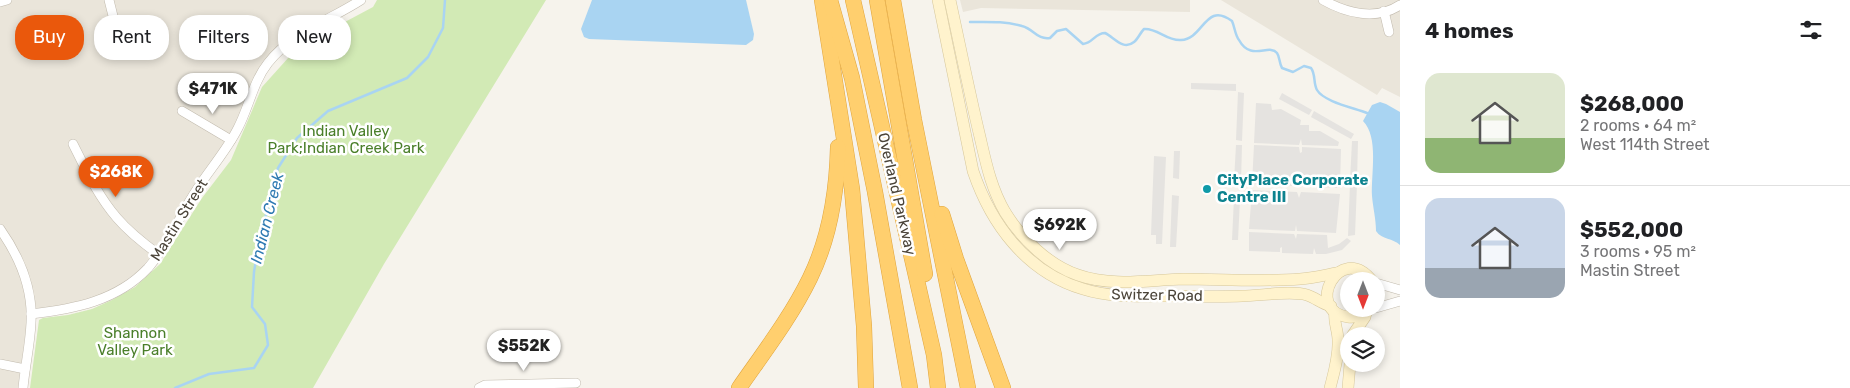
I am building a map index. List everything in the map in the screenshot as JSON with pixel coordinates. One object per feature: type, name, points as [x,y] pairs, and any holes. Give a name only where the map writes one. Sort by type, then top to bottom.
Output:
[{"type":"highway","points":[[822,0],[852,189],[864,326],[866,388]]},
{"type":"highway","name":"Overland Parkway","points":[[830,0],[852,78],[875,192],[910,388]]},
{"type":"highway","name":"Overland Parkway","points":[[853,0],[934,355],[938,388]]},
{"type":"highway","points":[[877,0],[928,291],[934,355]]},
{"type":"highway","points":[[893,0],[924,169],[968,388]]},
{"type":"highway","points":[[739,388],[792,310],[811,276],[819,256],[830,220],[838,177],[839,112]]},
{"type":"highway","points":[[924,169],[934,184],[956,259],[1003,388]]},
{"type":"main road","name":"Switzer Road","points":[[938,0],[973,171],[990,212],[1003,232],[1012,244],[1040,268],[1073,286],[1113,295],[1242,296],[1297,294],[1306,295],[1340,313]]},
{"type":"main road","name":"Switzer Road","points":[[950,0],[990,180],[1006,213],[1024,237],[1048,258],[1069,271],[1102,280],[1129,282],[1181,279],[1301,279],[1353,269],[1362,272]]},
{"type":"main road","points":[[961,112],[973,110]]},
{"type":"main road","points":[[1040,268],[1048,258]]},
{"type":"main road","points":[[1330,388],[1338,346],[1333,309],[1327,294],[1331,279],[1337,273]]},
{"type":"main road","points":[[1241,279],[1242,296]]},
{"type":"main road","points":[[1348,388],[1349,372]]},
{"type":"street","points":[[0,2],[7,0]]},
{"type":"street","points":[[109,0],[113,15]]},
{"type":"street","name":"Mastin Street","points":[[31,314],[68,309],[92,303],[112,294],[141,274],[158,254],[200,184],[231,140],[239,126],[258,78],[274,56],[291,40],[362,0]]},
{"type":"street","points":[[1323,0],[1337,8],[1350,12],[1371,14],[1400,4]]},
{"type":"street","points":[[1384,11],[1389,32]]},
{"type":"street","points":[[182,111],[231,140]]},
{"type":"street","points":[[73,144],[106,206],[134,236],[158,254]]},
{"type":"street","points":[[0,229],[10,243],[20,263],[29,295],[31,314],[22,388]]},
{"type":"street","points":[[1385,286],[1400,290]]},
{"type":"street","points":[[1385,306],[1400,301]]},
{"type":"street","points":[[0,364],[25,369]]},
{"type":"street","points":[[479,388],[485,385],[576,383]]},
{"type":"shaded area","points":[[0,0],[355,0],[331,15],[278,15],[278,48],[274,51],[235,127],[166,236],[140,270],[112,290],[94,299],[48,309],[26,311],[26,329],[18,388],[0,388]]},
{"type":"shaded area","points":[[960,0],[1190,0],[1190,12],[981,8],[963,12]]},
{"type":"shaded area","points":[[1221,0],[1400,0],[1400,97],[1382,88],[1377,95]]},
{"type":"shaded area","points":[[1191,83],[1236,84],[1236,91],[1191,89]]},
{"type":"shaded area","points":[[1238,92],[1244,93],[1242,141],[1236,140]]},
{"type":"shaded area","points":[[1282,93],[1312,110],[1309,115],[1279,99]]},
{"type":"shaded area","points":[[1256,103],[1271,104],[1272,110],[1281,109],[1301,120],[1300,125],[1309,125],[1309,131],[1320,131],[1339,142],[1338,146],[1302,145],[1301,139],[1299,145],[1254,143]]},
{"type":"shaded area","points":[[1314,111],[1354,134],[1351,139],[1311,117]]},
{"type":"shaded area","points":[[1352,141],[1358,141],[1357,181],[1350,181]]},
{"type":"shaded area","points":[[1236,145],[1242,145],[1241,182],[1234,181]]},
{"type":"shaded area","points":[[1254,145],[1299,147],[1300,153],[1302,152],[1302,147],[1341,149],[1340,188],[1301,186],[1299,181],[1297,186],[1252,184]]},
{"type":"shaded area","points":[[1174,151],[1180,151],[1179,179],[1173,178]]},
{"type":"shaded area","points":[[1154,156],[1166,157],[1162,244],[1156,244],[1156,235],[1151,235]]},
{"type":"shaded area","points":[[1350,184],[1357,184],[1355,235],[1348,236]]},
{"type":"shaded area","points":[[1252,190],[1297,192],[1299,198],[1301,192],[1340,194],[1336,233],[1297,231],[1296,225],[1295,231],[1249,229]]},
{"type":"shaded area","points":[[1172,195],[1179,196],[1176,247],[1170,247]]},
{"type":"shaded area","points":[[1234,198],[1240,199],[1238,240],[1232,240]]},
{"type":"shaded area","points":[[1249,232],[1294,234],[1296,239],[1297,234],[1327,235],[1328,248],[1339,244],[1347,238],[1351,241],[1342,250],[1326,254],[1316,254],[1314,248],[1313,254],[1282,253],[1282,247],[1280,252],[1249,251]]},
{"type":"green space","name":"Indian Valley Park;Indian Creek Park","points":[[377,0],[546,0],[384,264],[313,388],[30,388],[39,320],[92,309],[112,300],[135,287],[160,264],[202,198],[231,160],[262,87],[286,60],[351,60],[351,19],[373,7]]},
{"type":"water","points":[[592,0],[746,0],[754,34],[753,40],[746,45],[589,39],[584,37],[581,29]]},
{"type":"water","points":[[1380,102],[1400,112],[1400,245],[1381,236],[1376,231],[1372,196],[1373,146],[1368,128],[1363,121],[1372,105]]},
{"type":"waterway","name":"Indian Creek","points":[[175,388],[209,374],[254,368],[268,345],[265,324],[252,307],[254,272],[259,242],[278,168],[297,138],[328,111],[407,78],[428,57],[443,28],[445,0]]},
{"type":"waterway","points":[[970,22],[1016,24],[1026,27],[1039,36],[1046,38],[1050,38],[1057,31],[1066,29],[1083,44],[1105,33],[1126,45],[1135,41],[1144,29],[1154,30],[1176,40],[1189,38],[1210,18],[1216,15],[1223,16],[1232,21],[1237,36],[1249,50],[1274,50],[1278,55],[1282,68],[1293,72],[1304,66],[1311,68],[1317,90],[1321,94],[1333,101],[1367,113]]},
{"type":"place","name":"CityPlace Corporate Centre III","points":[[1207,189]]},
{"type":"park label","name":"Shannon Valley Park","points":[[135,342]]}]
